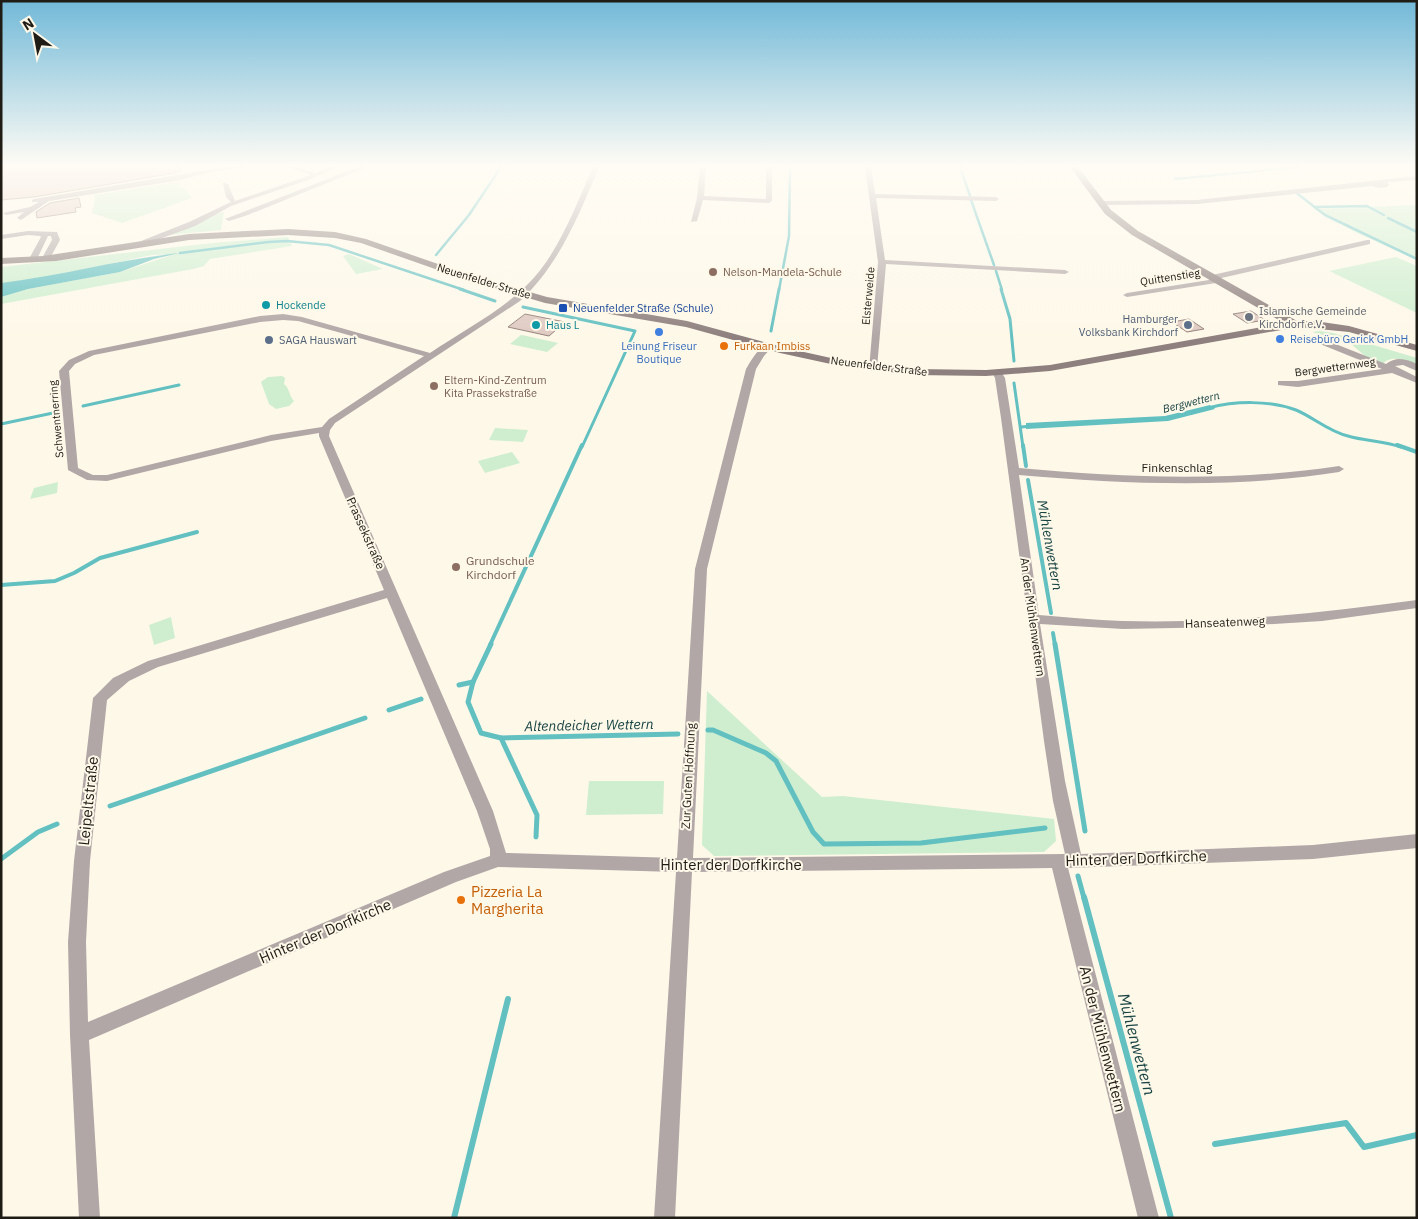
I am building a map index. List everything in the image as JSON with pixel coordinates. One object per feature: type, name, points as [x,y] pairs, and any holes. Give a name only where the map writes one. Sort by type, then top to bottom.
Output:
[{"type":"main road","points":[[1123,224],[1135,233],[1214,280],[1294,324]]},
{"type":"main road","name":"Neuenfelder Straße","points":[[46,258],[189,237],[288,232],[335,235],[363,241],[461,275],[567,305],[687,324],[768,347],[825,360],[872,368],[930,373],[997,372],[1071,365],[1294,324],[1326,324],[1364,332],[1417,348]]},
{"type":"main road","name":"Neuenfelder Straße","points":[[1,261],[74,257],[226,236]]},
{"type":"street","points":[[140,243],[192,224]]},
{"type":"street","points":[[226,236],[228,224]]},
{"type":"street","points":[[325,429],[332,421],[523,294],[537,280],[569,224]]},
{"type":"street","name":"Elsterweide","points":[[872,368],[882,262],[876,224]]},
{"type":"street","points":[[33,259],[45,237],[42,233]]},
{"type":"street","points":[[2,237],[52,233],[56,237],[52,250],[46,258]]},
{"type":"street","name":"Quittenstieg","points":[[1127,295],[1214,280],[1367,242]]},
{"type":"street","points":[[882,262],[1065,272]]},
{"type":"street","name":"Schwentnerring","points":[[325,429],[271,438],[106,478],[90,478],[73,470],[64,373],[70,363],[92,353],[283,316],[432,356]]},
{"type":"street","points":[[1323,342],[1417,380]]},
{"type":"street","name":"Zur Guten Hoffnung","points":[[664,1218],[701,569],[751,369],[760,354],[768,347]]},
{"type":"street","name":"Bergwetternweg","points":[[1281,383],[1298,384],[1392,370],[1390,365],[1396,362],[1405,363],[1417,368]]},
{"type":"street","name":"An der Mühlenwettern","points":[[997,372],[1000,378],[1014,471],[1033,619],[1064,822],[1066,861],[1149,1218]]},
{"type":"street","name":"Prassekstraße","points":[[325,429],[324,436],[485,811],[498,850],[498,860]]},
{"type":"street","name":"Finkenschlag","points":[[1014,471],[1106,480],[1194,482],[1262,479],[1339,469]]},
{"type":"street","name":"Leipeltstraße","points":[[90,1218],[77,942],[82,861],[100,698],[111,685],[130,673],[153,664],[392,592]]},
{"type":"street","name":"Hanseatenweg","points":[[1033,619],[1124,625],[1225,622],[1322,617],[1417,604]]},
{"type":"street","name":"Hinter der Dorfkirche","points":[[80,1036],[450,877],[498,860],[683,865],[1066,861],[1312,852],[1417,841]]},
{"type":"green space","points":[[192,224],[222,224],[221,230],[168,235]]},
{"type":"green space","points":[[1341,224],[1417,224],[1417,260]]},
{"type":"green space","points":[[288,237],[292,246],[210,259],[204,266],[193,269],[1,304],[1,297],[28,289],[120,272],[175,254],[152,255],[42,278],[1,283],[1,267],[212,243]]},
{"type":"green space","points":[[349,254],[383,269],[356,274],[343,256]]},
{"type":"green space","points":[[1396,257],[1417,266],[1417,313],[1329,271]]},
{"type":"green space","points":[[1312,332],[1333,333],[1417,358],[1417,365],[1395,359],[1390,359],[1383,364],[1365,356],[1350,343]]},
{"type":"green space","points":[[521,335],[558,343],[547,352],[510,344]]},
{"type":"green space","points":[[282,376],[285,378],[284,384],[294,401],[289,406],[276,409],[269,404],[261,382],[268,377]]},
{"type":"green space","points":[[495,428],[528,430],[523,442],[489,440]]},
{"type":"green space","points":[[512,452],[520,463],[485,473],[478,461]]},
{"type":"green space","points":[[58,482],[57,493],[30,499],[34,488]]},
{"type":"green space","points":[[171,617],[175,638],[154,645],[149,625]]},
{"type":"green space","points":[[707,691],[822,797],[843,796],[1054,819],[1056,841],[1044,852],[714,856],[702,845]]},
{"type":"green space","points":[[589,781],[664,781],[663,814],[586,815]]},
{"type":"water","points":[[180,253],[154,259],[120,272],[28,289],[1,297],[1,283],[135,259]]},
{"type":"water","points":[[1210,405],[1215,409],[1168,421],[1026,429],[1026,423],[1165,416]]},
{"type":"building","name":"Islamische Gemeinde Kirchdorf e.V.","points":[[1251,311],[1265,320],[1247,323],[1233,314]]},
{"type":"building","name":"Haus L","points":[[525,314],[565,322],[549,336],[508,327]]},
{"type":"building","name":"Hamburger Volksbank Kirchdorf","points":[[1189,319],[1204,329],[1187,332],[1172,322]]},
{"type":"waterway","points":[[436,255],[462,224]]},
{"type":"waterway","points":[[779,290],[789,236],[789,224]]},
{"type":"waterway","name":"Mühlenwettern","points":[[979,224],[994,265]]},
{"type":"waterway","points":[[1344,224],[1417,259]]},
{"type":"waterway","points":[[1400,224],[1417,232]]},
{"type":"waterway","points":[[180,253],[268,242],[287,241],[329,245],[464,290]]},
{"type":"waterway","name":"Mühlenwettern","points":[[996,271],[1002,290]]},
{"type":"waterway","points":[[460,289],[495,301]]},
{"type":"waterway","points":[[771,331],[779,289]]},
{"type":"waterway","name":"Mühlenwettern","points":[[1001,289],[1010,319],[1014,361]]},
{"type":"waterway","points":[[523,307],[635,331],[582,447]]},
{"type":"waterway","name":"Mühlenwettern","points":[[1014,383],[1023,447]]},
{"type":"waterway","points":[[83,406],[179,385]]},
{"type":"waterway","name":"Bergwettern","points":[[1208,408],[1241,403],[1275,404],[1296,410],[1341,434],[1401,447]]},
{"type":"waterway","points":[[1,424],[53,413]]},
{"type":"waterway","name":"Bergwettern","points":[[1021,427],[1032,426]]},
{"type":"waterway","points":[[490,645],[582,445]]},
{"type":"waterway","name":"Mühlenwettern","points":[[1023,445],[1026,466]]},
{"type":"waterway","name":"Bergwettern","points":[[1397,445],[1417,452]]},
{"type":"waterway","name":"Mühlenwettern","points":[[1028,480],[1051,613]]},
{"type":"waterway","points":[[1,585],[55,581],[74,573],[100,558],[197,532]]},
{"type":"waterway","name":"Mühlenwettern","points":[[1053,633],[1055,645]]},
{"type":"waterway","points":[[473,682],[491,644]]},
{"type":"waterway","name":"Mühlenwettern","points":[[1055,644],[1085,831]]},
{"type":"waterway","points":[[459,685],[473,682]]},
{"type":"waterway","points":[[473,682],[468,702],[481,733],[501,738]]},
{"type":"waterway","points":[[389,710],[421,699]]},
{"type":"waterway","points":[[110,806],[365,718]]},
{"type":"waterway","name":"Altendeicher Wettern","points":[[708,730],[713,730],[766,753],[776,761],[813,832],[824,844],[921,843],[1045,828]]},
{"type":"waterway","name":"Altendeicher Wettern","points":[[501,738],[678,734]]},
{"type":"waterway","points":[[501,738],[537,815],[536,837]]},
{"type":"waterway","points":[[1,859],[38,832],[57,824]]},
{"type":"waterway","name":"Mühlenwettern","points":[[1078,876],[1084,898]]},
{"type":"waterway","name":"Mühlenwettern","points":[[1084,897],[1171,1218]]},
{"type":"waterway","points":[[454,1218],[508,999]]},
{"type":"waterway","points":[[1215,1144],[1346,1123],[1364,1147],[1417,1135]]},
{"type":"place","name":"Nelson-Mandela-Schule","points":[[713,272]]},
{"type":"place","name":"Hockende","points":[[266,305]]},
{"type":"place","name":"Neuenfelder Straße (Schule)","points":[[563,308]]},
{"type":"place","name":"Islamische Gemeinde Kirchdorf e.V.","points":[[1249,317]]},
{"type":"place","name":"Haus L","points":[[536,325]]},
{"type":"place","name":"Hamburger Volksbank Kirchdorf","points":[[1188,325]]},
{"type":"place","name":"Leinung Friseur Boutique","points":[[659,332]]},
{"type":"place","name":"Reisebüro Gerick GmbH","points":[[1280,339]]},
{"type":"place","name":"SAGA Hauswart","points":[[269,340]]},
{"type":"place","name":"Furkaan Imbiss","points":[[724,346]]},
{"type":"place","name":"Eltern-Kind-Zentrum Kita Prassekstraße","points":[[434,386]]},
{"type":"place","name":"Grundschule Kirchdorf","points":[[456,567]]},
{"type":"place","name":"Pizzeria La Margherita","points":[[461,900]]}]
